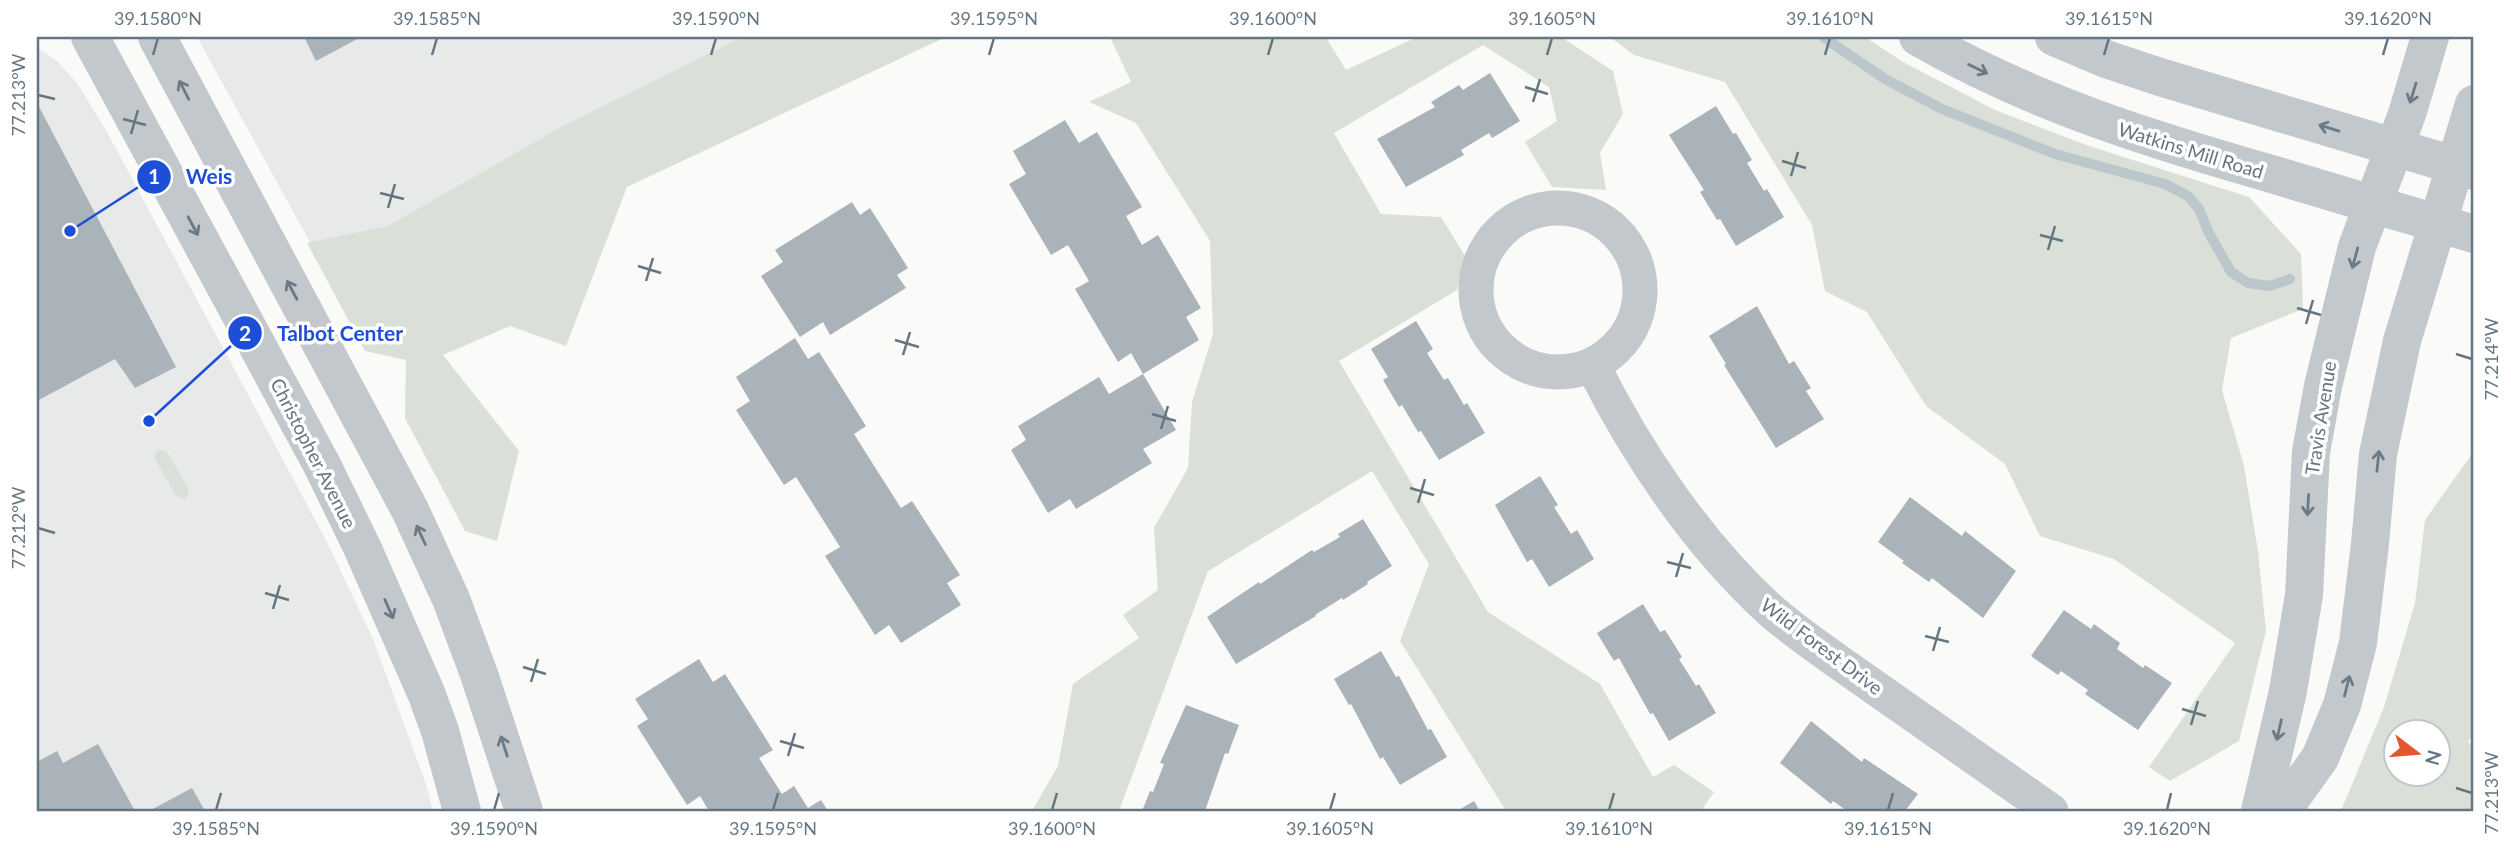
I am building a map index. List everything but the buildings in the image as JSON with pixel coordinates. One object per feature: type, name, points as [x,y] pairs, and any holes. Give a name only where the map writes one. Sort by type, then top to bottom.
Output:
[{"type":"street","points":[[68,37],[98,51]]},
{"type":"street","points":[[157,37],[410,510],[450,599],[480,677],[524,811]]},
{"type":"street","name":"Watkins Mill Road","points":[[1919,37],[2023,91],[2095,120],[2474,234]]},
{"type":"street","points":[[2054,37],[2106,59],[2160,77],[2465,168]]},
{"type":"street","name":"Travis Avenue","points":[[2260,811],[2288,691],[2304,594],[2311,452],[2323,386],[2357,247],[2395,148],[2430,37]]},
{"type":"street","name":"Christopher Avenue","points":[[98,51],[322,465],[362,547],[427,695],[462,811]]},
{"type":"street","points":[[2282,811],[2320,758],[2342,705],[2358,643],[2378,454],[2402,341],[2437,223],[2465,168],[2474,104]]},
{"type":"street","points":[[1565,208],[1591,214],[1614,229],[1631,250],[1640,276],[1640,303],[1632,328],[1615,350],[1593,366],[1567,373],[1540,372],[1514,361],[1494,343],[1480,319],[1476,292],[1480,264],[1493,240],[1513,221],[1537,210],[1565,208]]},
{"type":"street","name":"Wild Forest Drive","points":[[1593,366],[1618,416],[1641,453],[1688,518],[1745,585],[1800,634],[2051,811]]},
{"type":"shaded area","points":[[197,37],[843,37],[333,284]]},
{"type":"shaded area","points":[[743,37],[946,37],[627,187],[566,346],[510,326],[443,355],[519,451],[497,541],[465,531],[405,418],[406,360],[365,351],[307,243],[388,226],[565,125]]},
{"type":"shaded area","points":[[1110,37],[1329,37],[1328,41],[1346,70],[1417,37],[1561,37],[1613,71],[1623,114],[1600,153],[1606,190],[1552,187],[1525,142],[1557,121],[1549,87],[1483,45],[1334,133],[1381,214],[1441,217],[1465,256],[1457,290],[1339,361],[1488,612],[1600,684],[1653,777],[1674,765],[1714,792],[1701,811],[1506,811],[1400,641],[1429,564],[1372,471],[1208,571],[1119,811],[1032,811],[1058,766],[1073,684],[1139,638],[1123,615],[1158,590],[1154,528],[1188,468],[1192,402],[1213,334],[1210,241],[1136,123],[1089,102],[1131,82]]},
{"type":"shaded area","points":[[1610,37],[1865,37],[1903,62],[1995,110],[2089,146],[2249,197],[2301,254],[2303,309],[2231,338],[2222,390],[2244,466],[2258,551],[2266,631],[2239,741],[2170,781],[2149,767],[2235,643],[2114,559],[2040,536],[2005,464],[1926,406],[1867,312],[1825,291],[1812,225],[1725,82],[1634,55]]},
{"type":"shaded area","points":[[37,48],[57,61],[77,83],[107,132],[326,540],[373,639],[427,787],[433,811],[37,811]]},
{"type":"shaded area","points":[[158,449],[167,452],[188,488],[189,493],[185,499],[176,496],[154,457]]},
{"type":"shaded area","points":[[2474,451],[2474,736],[2468,741],[2474,749],[2474,811],[2341,811],[2384,707],[2415,603],[2425,520]]},
{"type":"waterway","points":[[1823,37],[1885,79],[1942,109],[2055,154],[2165,184],[2188,196],[2199,209],[2231,272],[2248,283],[2270,286],[2290,279]]},
{"type":"place","name":"Weis","points":[[70,231]]},
{"type":"place","name":"Talbot Center","points":[[149,421]]}]
